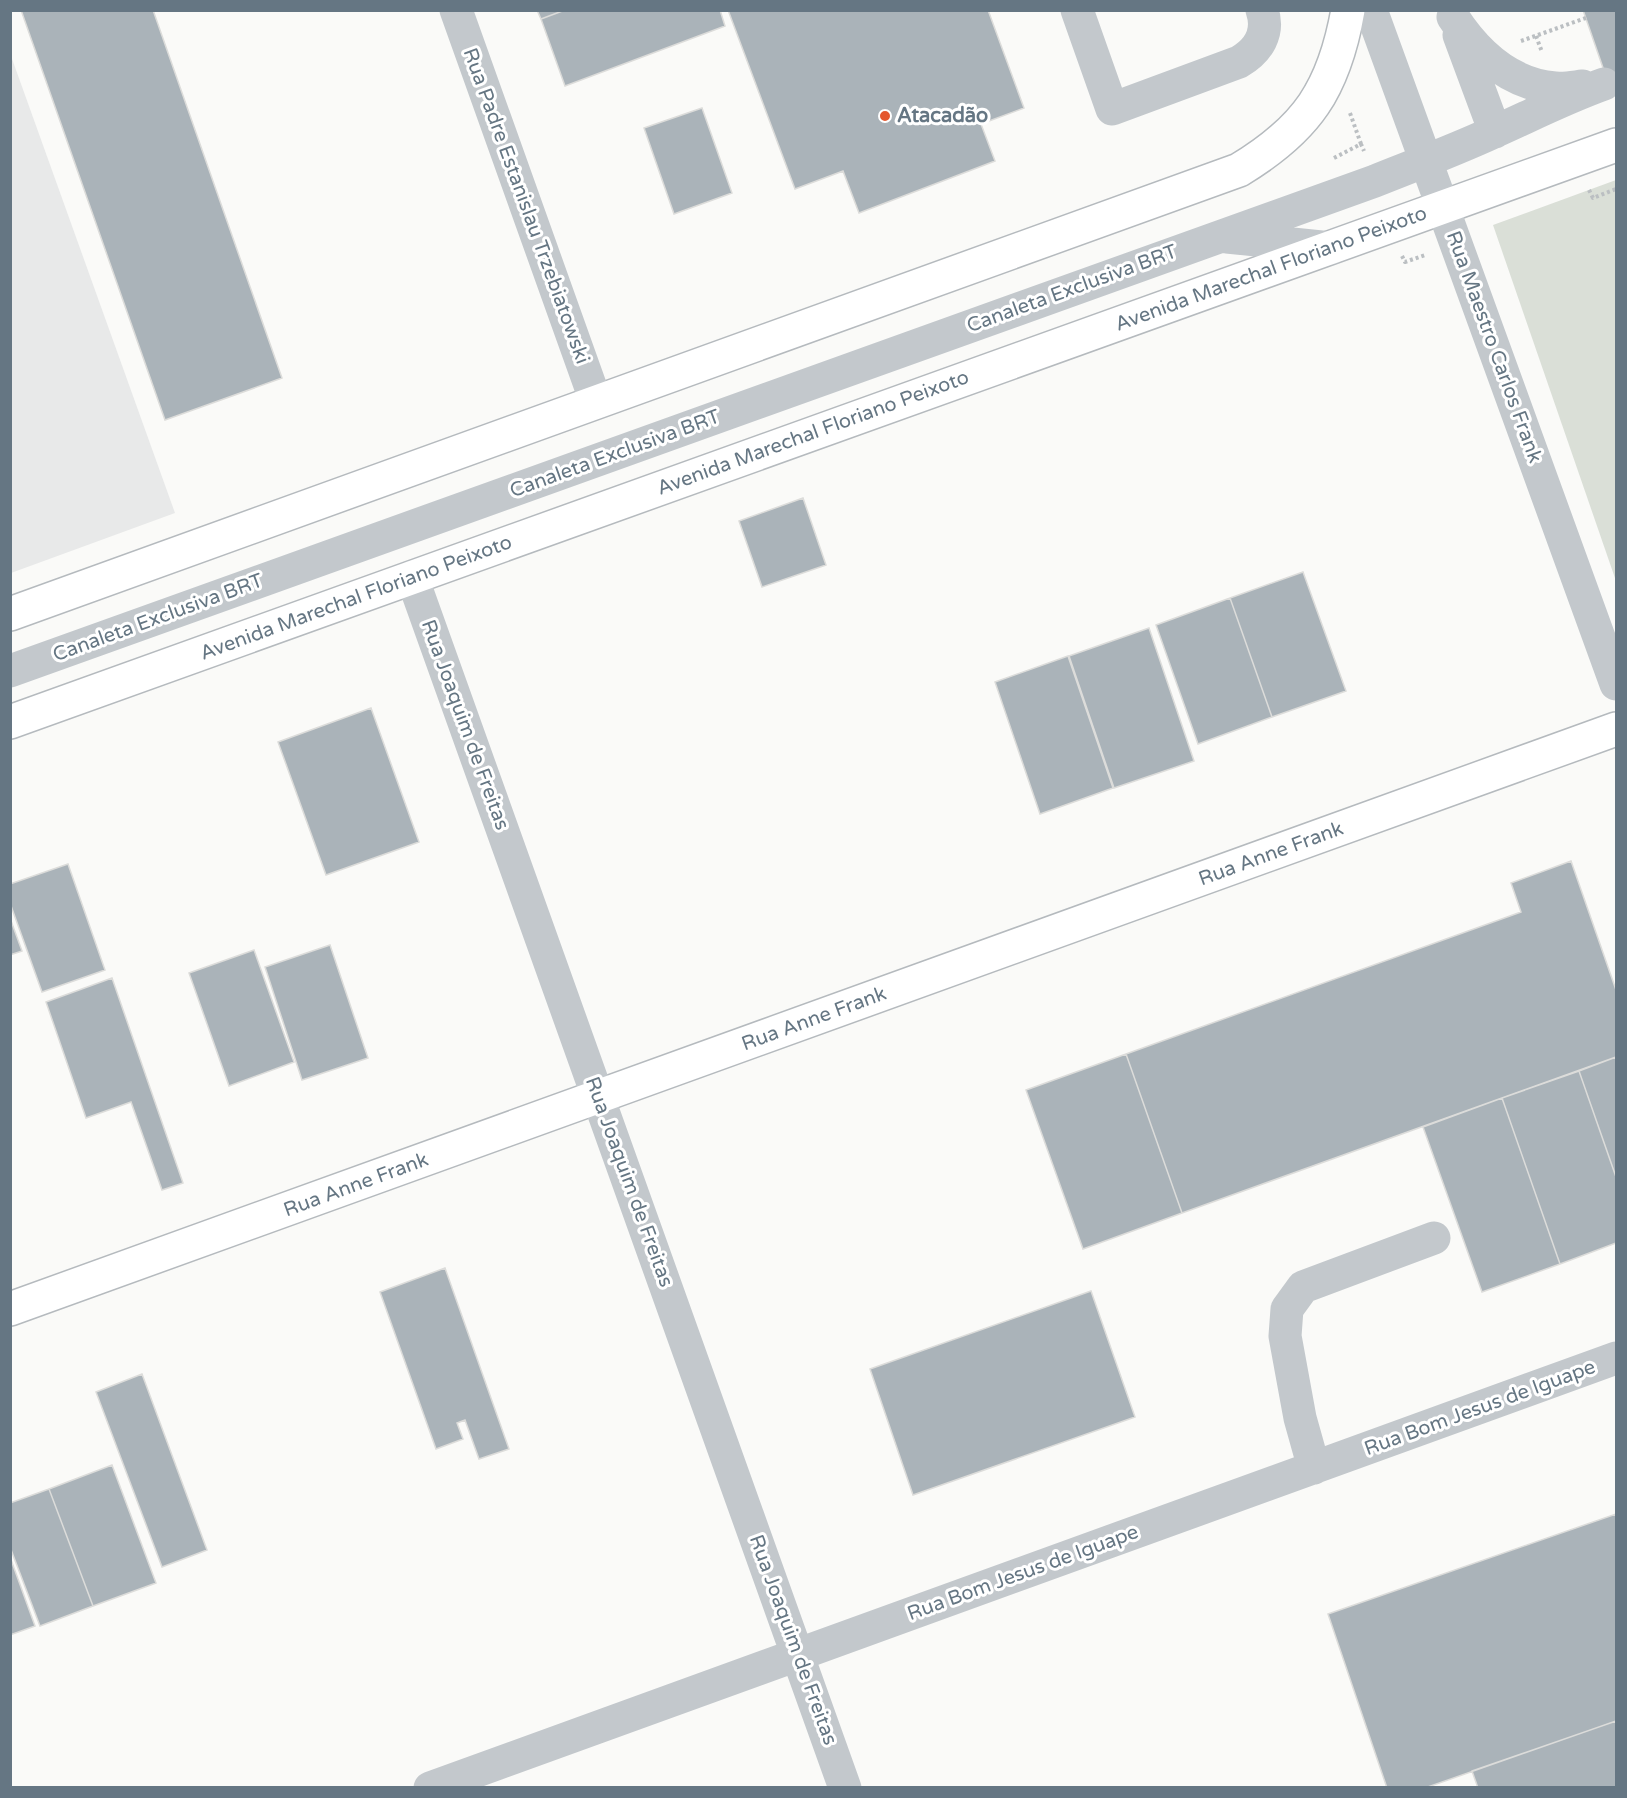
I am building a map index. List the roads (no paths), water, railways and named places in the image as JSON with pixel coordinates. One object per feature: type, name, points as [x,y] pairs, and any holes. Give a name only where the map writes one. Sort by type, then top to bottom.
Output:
[{"type":"main road","points":[[10,614],[1239,170],[1291,134],[1310,111],[1337,58],[1348,10]]},
{"type":"main road","name":"Avenida Marechal Floriano Peixoto","points":[[10,722],[1617,145]]},
{"type":"main road","name":"Rua Anne Frank","points":[[10,1309],[1617,729]]},
{"type":"street","name":"Rua Padre Estanislau Trzebiatowski","points":[[456,10],[596,402]]},
{"type":"street","points":[[1077,10],[1112,109],[1239,62],[1252,55],[1263,40],[1266,19],[1262,10]]},
{"type":"street","name":"Rua Maestro Carlos Frank","points":[[1371,10],[1443,208],[1605,614],[1617,684]]},
{"type":"street","points":[[1452,14],[1495,132]]},
{"type":"street","name":"Canaleta Exclusiva BRT","points":[[10,671],[1220,237],[1426,161],[1495,132],[1559,100],[1604,84],[1555,88],[1519,79],[1482,55],[1466,37],[1452,14]]},
{"type":"street","name":"Canaleta Exclusiva BRT","points":[[1220,237],[1331,248]]},
{"type":"street","name":"Rua Joaquim de Freitas","points":[[412,578],[845,1788]]},
{"type":"street","points":[[1314,1468],[1300,1418],[1284,1336],[1287,1309],[1303,1287],[1434,1238]]},
{"type":"street","name":"Rua Bom Jesus de Iguape","points":[[430,1788],[1617,1358]]},
{"type":"place","name":"Atacadão","points":[[885,116]]}]
